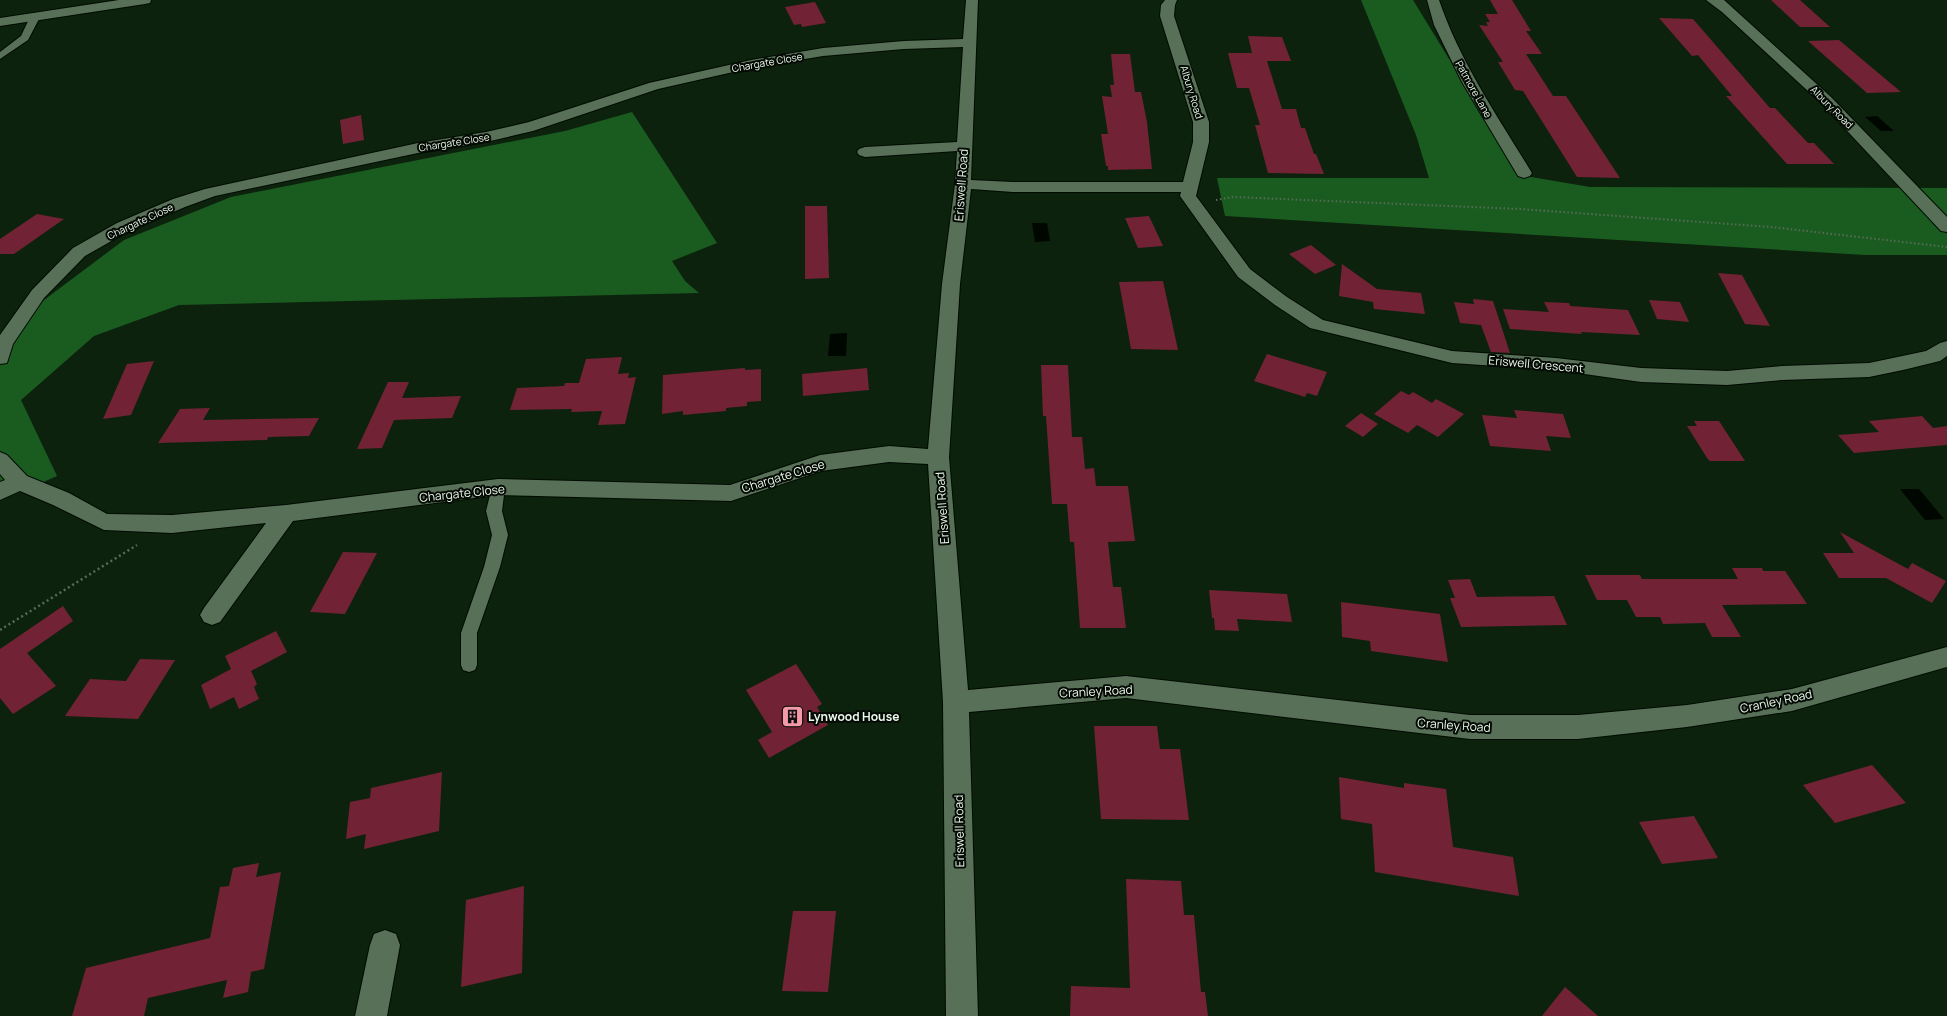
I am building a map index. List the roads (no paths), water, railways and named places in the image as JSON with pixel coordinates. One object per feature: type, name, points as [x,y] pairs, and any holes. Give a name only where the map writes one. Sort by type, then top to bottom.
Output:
[{"type":"street","points":[[0,22],[145,0]]},
{"type":"street","name":"Eriswell Road","points":[[962,1016],[956,702],[938,457],[951,284],[963,184],[968,43],[972,0]]},
{"type":"street","name":"Albury Road","points":[[1171,0],[1168,5],[1168,16],[1201,122],[1201,142],[1192,195]]},
{"type":"street","name":"Patmore Lane","points":[[1433,0],[1442,25],[1469,82],[1524,173]]},
{"type":"street","name":"Albury Road","points":[[1712,0],[1718,2],[1727,9],[1826,100],[1946,224]]},
{"type":"street","name":"Chargate Close","points":[[0,358],[4,343],[38,294],[79,252],[123,227],[179,203],[211,192],[418,148],[493,136],[533,126],[654,86],[751,64],[823,52],[904,45],[968,43]]},
{"type":"street","points":[[865,152],[964,146]]},
{"type":"street","points":[[963,184],[1192,195]]},
{"type":"street","name":"Eriswell Crescent","points":[[1192,195],[1244,272],[1281,300],[1317,324],[1452,357],[1548,363],[1641,375],[1727,378],[1782,373],[1869,370],[1903,364],[1933,356],[1947,347]]},
{"type":"street","name":"Chargate Close","points":[[0,460],[19,482],[61,499],[104,522],[172,524],[286,513],[498,487],[731,492],[820,463],[889,454],[938,457]]},
{"type":"street","points":[[0,492],[19,482]]},
{"type":"street","points":[[212,615],[286,513]]},
{"type":"street","name":"Cranley Road","points":[[956,702],[1126,687],[1470,727],[1578,727],[1687,716],[1792,700],[1947,657]]},
{"type":"street","points":[[370,1016],[385,945]]},
{"type":"lane","points":[[0,56],[25,38],[34,16]]},
{"type":"lane","points":[[469,665],[469,633],[492,567],[500,535],[494,511],[498,487]]},
{"type":"place","name":"Lynwood House","points":[[792,716]]}]
